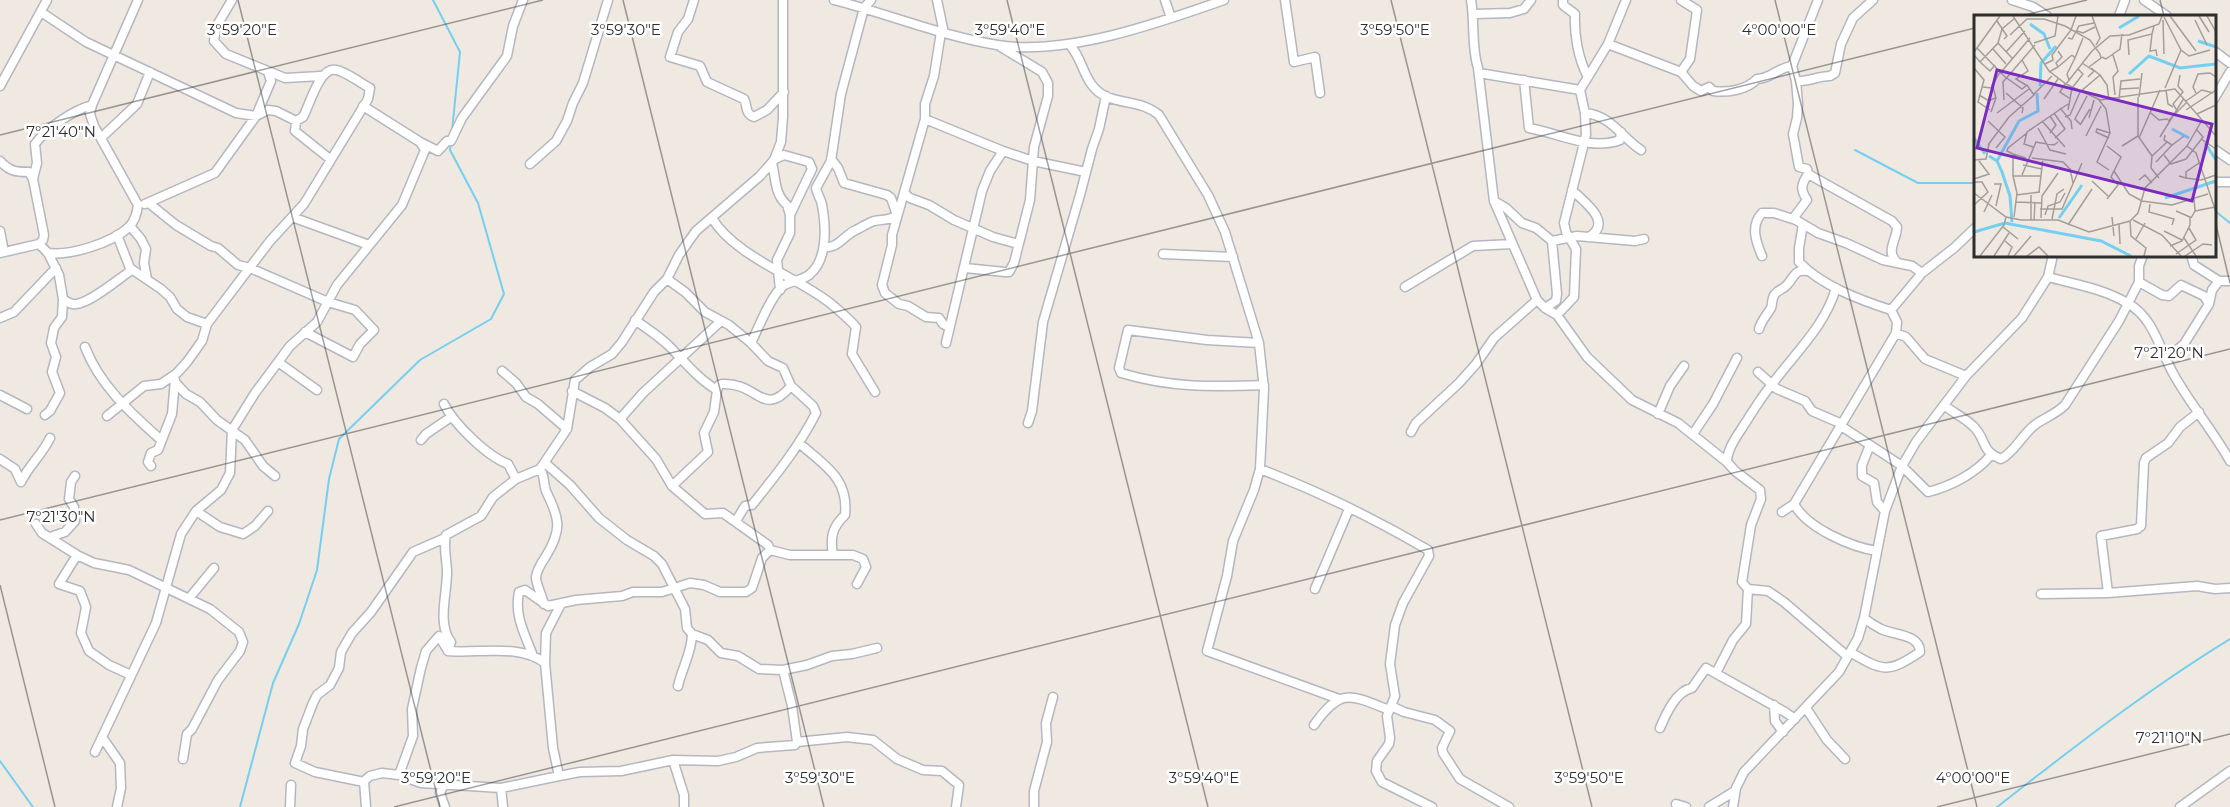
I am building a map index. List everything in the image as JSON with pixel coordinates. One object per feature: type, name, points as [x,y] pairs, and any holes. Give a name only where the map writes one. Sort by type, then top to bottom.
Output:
[{"type":"street","points":[[0,86],[47,0]]},
{"type":"street","points":[[48,253],[75,252],[117,235],[130,226],[137,216],[138,205],[94,126],[90,114],[113,54],[138,0]]},
{"type":"street","points":[[232,0],[216,27],[214,41],[226,54],[285,78],[321,76]]},
{"type":"street","points":[[363,106],[438,151],[447,141],[451,141],[462,118],[507,56],[513,26],[523,0]]},
{"type":"street","points":[[530,164],[556,141],[567,120],[597,40],[608,0]]},
{"type":"street","points":[[694,0],[688,19],[678,32],[670,57],[700,66],[707,82],[744,99],[750,116],[754,117],[767,110],[784,92]]},
{"type":"street","points":[[780,290],[777,260],[789,233],[790,215],[787,205],[778,193],[774,161],[781,142],[784,92],[783,0]]},
{"type":"street","points":[[834,0],[942,32],[999,45],[1038,48],[1070,45],[1171,18],[1224,0]]},
{"type":"street","points":[[790,215],[804,190],[817,184],[829,167],[841,94],[864,8],[871,0]]},
{"type":"street","points":[[938,0],[942,32],[934,76],[897,215],[882,285],[885,292],[899,304],[926,317],[939,318],[949,327]]},
{"type":"street","points":[[1165,0],[1171,18]]},
{"type":"street","points":[[1285,0],[1294,62],[1315,57],[1320,93]]},
{"type":"street","points":[[1471,0],[1474,14],[1474,56],[1479,73],[1494,201],[1537,300],[1557,315],[1601,373],[1632,400],[1678,423],[1760,490],[1761,499],[1751,525],[1742,582],[1748,589],[1768,591],[1848,654],[1873,665],[1887,669],[1905,662],[1920,652],[1920,646],[1916,640],[1880,628],[1864,618]]},
{"type":"street","points":[[1474,14],[1510,13],[1524,9],[1532,0]]},
{"type":"street","points":[[1563,0],[1563,5],[1575,14],[1574,29],[1583,68],[1588,77]]},
{"type":"street","points":[[1557,315],[1574,297],[1576,249],[1573,237],[1566,232],[1565,220],[1585,142],[1586,113],[1580,90],[1608,44],[1626,0]]},
{"type":"street","points":[[1681,0],[1697,10],[1689,59],[1681,72]]},
{"type":"street","points":[[1818,0],[1792,66],[1797,81],[1797,118],[1793,134],[1799,166],[1807,169],[1808,174],[1892,221],[1898,231],[1891,248],[1892,258],[1897,262]]},
{"type":"street","points":[[1797,81],[1830,76],[1835,73],[1841,44],[1853,18],[1873,0]]},
{"type":"street","points":[[2012,0],[2033,7],[2046,15]]},
{"type":"street","points":[[2119,15],[2125,0]]},
{"type":"street","points":[[2149,1],[2166,15]]},
{"type":"street","points":[[41,12],[86,42],[236,113],[256,116],[268,110],[276,111],[296,121]]},
{"type":"street","points":[[1608,44],[1681,72],[1701,91],[1709,87],[1713,91],[1733,91],[1757,80],[1766,79],[1780,68],[1792,66]]},
{"type":"street","points":[[965,268],[1009,272],[1014,263],[1030,200],[1034,147],[1048,96],[1048,83],[1042,72],[999,45]]},
{"type":"street","points":[[1070,45],[1076,52],[1088,82],[1106,96],[1150,107],[1159,115],[1210,200],[1225,232],[1259,343],[1264,385],[1260,469],[1233,541],[1227,576],[1207,651],[1339,699],[1355,697],[1435,720],[1450,731],[1442,748],[1443,753],[1460,779],[1509,807]]},
{"type":"street","points":[[2215,52],[2230,63]]},
{"type":"street","points":[[107,416],[144,386],[161,384],[175,377],[202,341],[207,324],[270,241],[303,204],[368,99],[370,88],[336,70],[327,71],[321,76],[303,117],[296,121]]},
{"type":"street","points":[[101,138],[137,104],[150,72]]},
{"type":"street","points":[[138,205],[150,204],[215,173],[256,116],[271,81],[268,72]]},
{"type":"street","points":[[2215,97],[2230,72]]},
{"type":"street","points":[[1479,73],[1580,90]]},
{"type":"street","points":[[1524,80],[1529,128],[1585,142],[1614,142],[1620,140],[1621,132]]},
{"type":"street","points":[[1028,423],[1043,322],[1099,129],[1106,96]]},
{"type":"street","points":[[33,179],[37,163],[35,144],[60,120],[92,105]]},
{"type":"street","points":[[1586,113],[1598,114],[1617,127],[1625,138],[1641,150]]},
{"type":"street","points":[[924,119],[1033,161],[1086,172]]},
{"type":"street","points":[[296,121],[295,131],[300,137],[330,159]]},
{"type":"street","points":[[95,752],[156,623],[181,534],[196,511],[221,490],[230,472],[232,430],[255,393],[290,346],[316,322],[337,285],[402,205],[425,150],[420,142]]},
{"type":"street","points":[[2215,150],[2230,160]]},
{"type":"street","points":[[946,343],[982,191],[990,171],[1003,151]]},
{"type":"street","points":[[364,782],[315,772],[294,763],[301,746],[303,729],[317,695],[330,685],[335,677],[341,652],[352,633],[372,612],[414,552],[446,538],[453,531],[481,516],[493,497],[516,479],[543,466],[567,429],[575,380],[580,373],[612,354],[622,342],[654,291],[667,279],[679,255],[696,231],[760,176],[774,161],[784,155],[810,162],[812,165],[799,198]]},
{"type":"street","points":[[831,159],[838,168],[844,183],[887,195],[891,198],[897,215]]},
{"type":"street","points":[[0,161],[13,171],[29,172],[33,179],[44,235],[39,244],[2,252],[0,231]]},
{"type":"street","points":[[1782,512],[1794,504],[1842,425],[1896,333],[1897,322],[1891,310],[1836,288],[1808,271],[1799,262],[1800,222],[1796,216],[1807,200],[1802,193],[1801,185],[1808,174]]},
{"type":"street","points":[[751,343],[768,308],[784,284],[797,282],[808,276],[822,257],[824,247],[822,203],[817,192],[817,184]]},
{"type":"street","points":[[1572,190],[1595,212],[1598,227],[1597,231],[1589,237]]},
{"type":"street","points":[[904,193],[954,220],[1018,244]]},
{"type":"street","points":[[1494,201],[1506,207],[1522,223],[1536,228],[1552,241],[1557,294],[1556,301],[1545,308]]},
{"type":"street","points":[[150,204],[176,225],[218,248],[238,265],[328,302],[355,310],[374,330],[360,344],[353,357],[305,333]]},
{"type":"street","points":[[1762,256],[1754,236],[1759,214],[1774,213],[1800,222],[1818,233],[1883,260],[1912,266],[1922,273]]},
{"type":"street","points":[[824,247],[828,248],[840,243],[847,235],[871,222],[892,219],[897,215]]},
{"type":"street","points":[[292,217],[369,245]]},
{"type":"street","points":[[711,218],[726,238],[820,295],[846,316],[856,327],[852,354],[875,392]]},
{"type":"street","points":[[130,226],[146,249],[144,263],[147,279]]},
{"type":"street","points":[[1891,310],[1922,273],[1974,229]]},
{"type":"street","points":[[117,235],[130,268],[170,297],[177,309],[187,317],[207,324]]},
{"type":"street","points":[[1552,241],[1573,237],[1635,241],[1644,239]]},
{"type":"street","points":[[1405,287],[1473,246],[1512,243]]},
{"type":"street","points":[[39,244],[48,253],[56,268],[63,299],[62,317],[54,328],[51,343],[56,357],[52,372],[60,393],[48,415]]},
{"type":"street","points":[[1163,254],[1233,257]]},
{"type":"street","points":[[1733,807],[1735,791],[1744,772],[1839,672],[1858,638],[1885,511],[1902,466],[1916,442],[1966,376],[2022,318],[2048,277],[2053,256]]},
{"type":"street","points":[[1945,406],[1974,427],[1986,451],[1991,455],[2001,459],[2007,455],[2036,424],[2055,414],[2064,405],[2119,321],[2139,282],[2139,266],[2143,256]]},
{"type":"street","points":[[2191,256],[2194,265],[2219,281],[2230,281]]},
{"type":"street","points":[[0,318],[14,312],[56,268]]},
{"type":"street","points":[[63,299],[77,304],[88,299],[129,272],[130,268]]},
{"type":"street","points":[[1758,329],[1771,308],[1772,298],[1777,292],[1787,285],[1796,272],[1808,271]]},
{"type":"street","points":[[2048,277],[2093,289],[2127,303],[2148,321],[2174,375],[2230,461]]},
{"type":"street","points":[[667,279],[685,292],[705,312],[751,343],[768,361],[783,368],[791,386],[813,406],[816,413],[773,481],[767,484],[752,505],[746,506],[736,521]]},
{"type":"street","points":[[2166,359],[2184,344],[2209,304],[2212,290],[2219,281]]},
{"type":"street","points":[[2139,282],[2162,295],[2169,296],[2181,285],[2204,296],[2209,304]]},
{"type":"street","points":[[1557,294],[1574,287]]},
{"type":"street","points":[[1727,462],[1727,455],[1737,437],[1772,383],[1821,323],[1832,303],[1836,288]]},
{"type":"street","points":[[1411,432],[1416,423],[1476,364],[1494,338],[1537,300]]},
{"type":"street","points":[[635,320],[669,346],[678,358],[717,390]]},
{"type":"street","points":[[620,419],[678,358],[721,321]]},
{"type":"street","points":[[1259,343],[1207,340],[1128,330],[1119,368],[1121,373],[1162,384],[1219,387],[1264,385]]},
{"type":"street","points":[[1896,333],[1906,337],[1925,359],[1966,376]]},
{"type":"street","points":[[85,347],[92,363],[121,404],[161,440]]},
{"type":"street","points":[[1693,434],[1713,404],[1737,358]]},
{"type":"street","points":[[278,362],[316,390]]},
{"type":"street","points":[[1658,414],[1670,386],[1684,366]]},
{"type":"street","points":[[502,371],[516,383],[526,397],[538,404],[567,429]]},
{"type":"street","points":[[1758,372],[1777,388],[1805,401],[1812,411],[1842,425],[1902,466],[1928,492],[1981,468],[1991,455]]},
{"type":"street","points":[[175,377],[186,394],[200,402],[217,420],[245,440],[263,466],[275,476]]},
{"type":"street","points":[[151,465],[148,462],[151,453],[158,450],[172,414],[175,377]]},
{"type":"street","points":[[672,486],[708,452],[704,433],[714,412],[719,385],[740,385],[767,400],[775,401],[783,396],[791,386]]},
{"type":"street","points":[[572,391],[605,408],[620,419],[656,459],[672,486],[705,514],[723,513],[768,546],[770,550],[790,555],[853,555],[863,559],[866,567],[857,584]]},
{"type":"street","points":[[0,396],[27,409]]},
{"type":"street","points":[[444,404],[451,417],[473,438],[508,464],[516,479]]},
{"type":"street","points":[[2108,593],[2101,536],[2137,529],[2141,526],[2146,458],[2168,443],[2180,427],[2199,412]]},
{"type":"street","points":[[421,440],[451,417]]},
{"type":"street","points":[[0,459],[15,469],[21,482],[28,467],[43,454],[50,438]]},
{"type":"street","points":[[799,443],[838,478],[844,488],[847,504],[845,515],[832,533],[830,541],[833,555]]},
{"type":"street","points":[[1870,445],[1862,465],[1862,476],[1874,483],[1877,502],[1885,511]]},
{"type":"street","points":[[543,466],[570,484],[599,518],[627,540],[654,556],[666,569],[685,609],[687,628],[692,634],[708,640],[721,653],[738,656],[759,669],[783,670],[832,656],[877,648]]},
{"type":"street","points":[[543,466],[544,485],[559,526],[554,542],[536,578],[544,604]]},
{"type":"street","points":[[1260,469],[1349,509],[1428,550],[1429,556],[1403,603],[1395,625],[1390,664],[1395,696],[1387,716],[1389,744],[1377,762],[1376,771],[1382,782],[1432,807]]},
{"type":"street","points":[[50,537],[65,531],[75,521],[74,507],[69,498],[71,482],[75,476]]},
{"type":"street","points":[[1794,504],[1806,521],[1858,548],[1877,551]]},
{"type":"street","points":[[1315,589],[1349,509]]},
{"type":"street","points":[[196,511],[220,526],[243,534],[255,526],[268,511]]},
{"type":"street","points":[[36,524],[42,533],[77,555],[94,563],[129,570],[166,587],[210,609],[239,632],[243,642],[240,651],[218,680],[192,729],[187,734],[183,759]]},
{"type":"street","points":[[446,538],[444,622],[446,636],[451,642],[448,651]]},
{"type":"street","points":[[533,656],[519,621],[519,592],[525,590],[548,606],[576,600],[622,596],[633,592],[662,592],[690,583],[704,585],[720,592],[746,592],[752,588],[762,558],[770,550]]},
{"type":"street","points":[[77,555],[59,584],[80,591],[86,607],[81,633],[89,651],[131,675]]},
{"type":"street","points":[[191,600],[214,568]]},
{"type":"street","points":[[662,592],[670,578]]},
{"type":"street","points":[[2042,594],[2108,593],[2196,586],[2215,589],[2230,588]]},
{"type":"street","points":[[1716,673],[1733,640],[1746,624],[1748,589]]},
{"type":"street","points":[[180,595],[196,591]]},
{"type":"street","points":[[559,776],[553,748],[545,663],[546,633],[561,604]]},
{"type":"street","points":[[678,686],[692,643],[692,634]]},
{"type":"street","points":[[399,775],[413,736],[412,709],[426,651],[439,636],[448,651]]},
{"type":"street","points":[[517,652],[525,642],[525,637]]},
{"type":"street","points":[[448,651],[517,652],[533,656],[545,663]]},
{"type":"street","points":[[1660,728],[1677,697],[1692,688],[1706,668],[1796,719]]},
{"type":"street","points":[[783,670],[792,706],[797,742]]},
{"type":"street","points":[[1034,807],[1034,791],[1047,742],[1046,723],[1053,697]]},
{"type":"street","points":[[1314,725],[1324,712],[1339,699]]},
{"type":"street","points":[[1774,705],[1775,721],[1783,732]]},
{"type":"street","points":[[1806,708],[1827,740],[1845,759]]},
{"type":"street","points":[[102,737],[120,763],[121,788],[117,807]]},
{"type":"street","points":[[366,807],[364,782],[369,776],[382,773],[399,775],[421,783],[501,788],[580,772],[621,771],[673,760],[718,761],[757,748],[795,746],[797,742],[847,737],[873,740],[897,759],[923,771],[942,771],[959,785],[956,807]]},
{"type":"street","points":[[673,760],[684,795],[684,807]]},
{"type":"street","points":[[2180,807],[2230,771]]},
{"type":"street","points":[[444,784],[440,793],[445,807]]},
{"type":"street","points":[[290,807],[291,785]]},
{"type":"street","points":[[501,788],[503,807]]},
{"type":"street","points":[[1709,807],[1735,791]]},
{"type":"street","points":[[1676,804],[1686,807]]},
{"type":"waterway","points":[[433,0],[460,52],[452,131]]},
{"type":"waterway","points":[[240,807],[273,683],[299,624],[317,570],[329,479],[339,439],[420,360],[491,319],[504,294],[478,203],[450,150],[451,142]]},
{"type":"waterway","points":[[1855,150],[1918,183],[1974,183]]},
{"type":"waterway","points":[[2215,211],[2230,223]]},
{"type":"waterway","points":[[1997,807],[2140,699],[2230,639]]},
{"type":"waterway","points":[[0,761],[33,807]]}]
